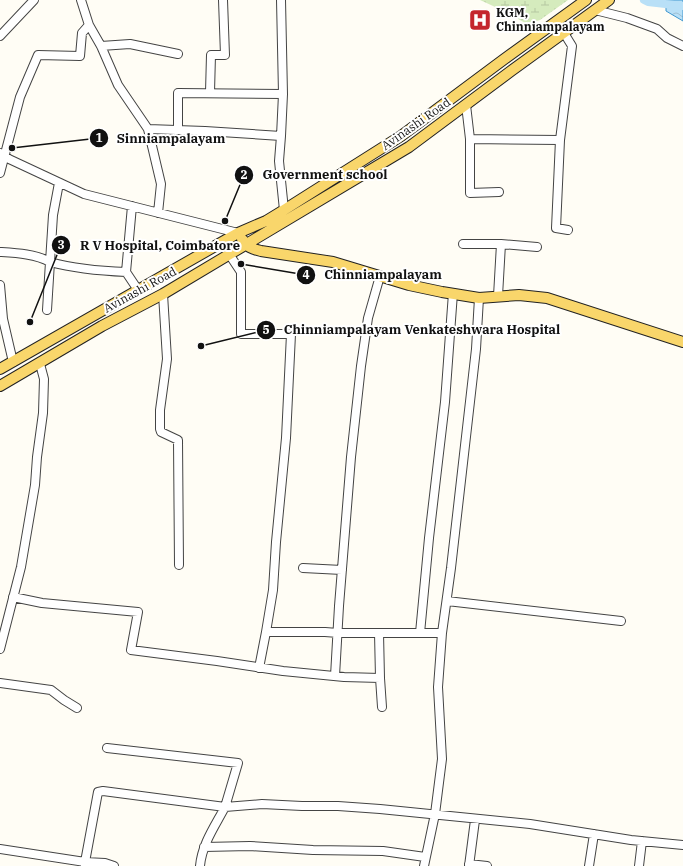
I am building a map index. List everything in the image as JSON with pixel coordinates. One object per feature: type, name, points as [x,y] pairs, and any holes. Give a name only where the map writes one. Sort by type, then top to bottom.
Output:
[{"type":"main road","name":"Avinashi Road","points":[[0,369],[238,233],[266,221],[284,210],[401,136],[586,0]]},
{"type":"main road","name":"Avinashi Road","points":[[0,386],[40,364],[102,326],[163,294],[409,147],[609,0]]},
{"type":"main road","points":[[238,233],[246,244],[252,249],[333,262],[410,285],[480,298],[498,296],[534,296],[548,298],[683,342]]},
{"type":"street","points":[[0,36],[34,0]]},
{"type":"street","points":[[81,0],[88,23],[101,46],[118,85],[148,129],[161,184],[158,213]]},
{"type":"street","points":[[210,92],[211,55],[225,55],[223,0]]},
{"type":"street","points":[[281,0],[283,94],[279,161],[284,210]]},
{"type":"street","points":[[595,10],[627,18],[657,29],[667,38],[683,46]]},
{"type":"street","points":[[0,173],[20,97],[38,55],[80,56],[82,33],[88,23]]},
{"type":"street","points":[[564,33],[572,46],[560,140],[556,228],[568,230]]},
{"type":"street","points":[[101,46],[130,44],[178,54]]},
{"type":"street","points":[[178,130],[178,93],[210,92],[283,94]]},
{"type":"street","points":[[466,105],[470,139],[470,193],[499,192]]},
{"type":"street","points":[[148,129],[281,136]]},
{"type":"street","points":[[470,139],[560,140]]},
{"type":"street","points":[[4,156],[84,194],[238,233]]},
{"type":"street","points":[[48,310],[52,215],[57,182]]},
{"type":"street","points":[[132,206],[126,272],[138,290]]},
{"type":"street","points":[[463,244],[501,244],[537,247]]},
{"type":"street","points":[[498,296],[501,244]]},
{"type":"street","points":[[0,252],[44,258],[50,262],[64,266],[126,272]]},
{"type":"street","points":[[229,254],[241,272],[241,334],[291,334],[286,438],[273,590],[259,668]]},
{"type":"street","points":[[335,676],[351,457],[361,366],[368,318],[380,276]]},
{"type":"street","points":[[0,285],[3,319],[13,362]]},
{"type":"street","points":[[420,633],[429,538],[445,402],[453,293]]},
{"type":"street","points":[[163,294],[167,359],[160,410],[160,429],[164,434],[170,435],[178,440],[179,565]]},
{"type":"street","points":[[424,866],[434,814],[442,758],[438,687],[442,633],[475,357],[480,298]]},
{"type":"street","points":[[0,649],[21,567],[35,486],[43,413],[44,379],[40,364]]},
{"type":"street","points":[[303,568],[342,570]]},
{"type":"street","points":[[13,597],[42,602],[138,612],[131,650],[259,668],[335,676],[380,678]]},
{"type":"street","points":[[447,600],[621,621]]},
{"type":"street","points":[[266,632],[442,633]]},
{"type":"street","points":[[379,633],[382,707]]},
{"type":"street","points":[[0,683],[51,690],[76,708]]},
{"type":"street","points":[[107,748],[238,763],[225,807],[204,847],[200,866]]},
{"type":"street","points":[[85,864],[98,792],[103,791],[225,807],[262,804],[338,806],[434,814],[475,820],[530,824],[642,841],[683,845]]},
{"type":"street","points":[[475,820],[469,865],[487,866]]},
{"type":"street","points":[[589,866],[594,834]]},
{"type":"street","points":[[639,866],[642,841]]},
{"type":"street","points":[[204,847],[250,846],[313,850],[383,851],[425,857]]},
{"type":"street","points":[[0,849],[85,864],[105,863],[114,866]]},
{"type":"green space","points":[[480,0],[568,0],[540,20],[527,24]]},
{"type":"water","points":[[666,0],[683,0],[683,21],[666,11]]},
{"type":"waterway","points":[[644,0],[648,2],[683,6]]},
{"type":"place","name":"KGM, Chinniampalayam","points":[[480,20]]},
{"type":"place","name":"Sinniampalayam","points":[[12,148]]},
{"type":"place","name":"Government school","points":[[225,221]]},
{"type":"place","name":"Chinniampalayam","points":[[241,264]]},
{"type":"place","name":"R V Hospital, Coimbatore","points":[[30,322]]},
{"type":"place","name":"Chinniampalayam Venkateshwara Hospital","points":[[201,346]]}]
